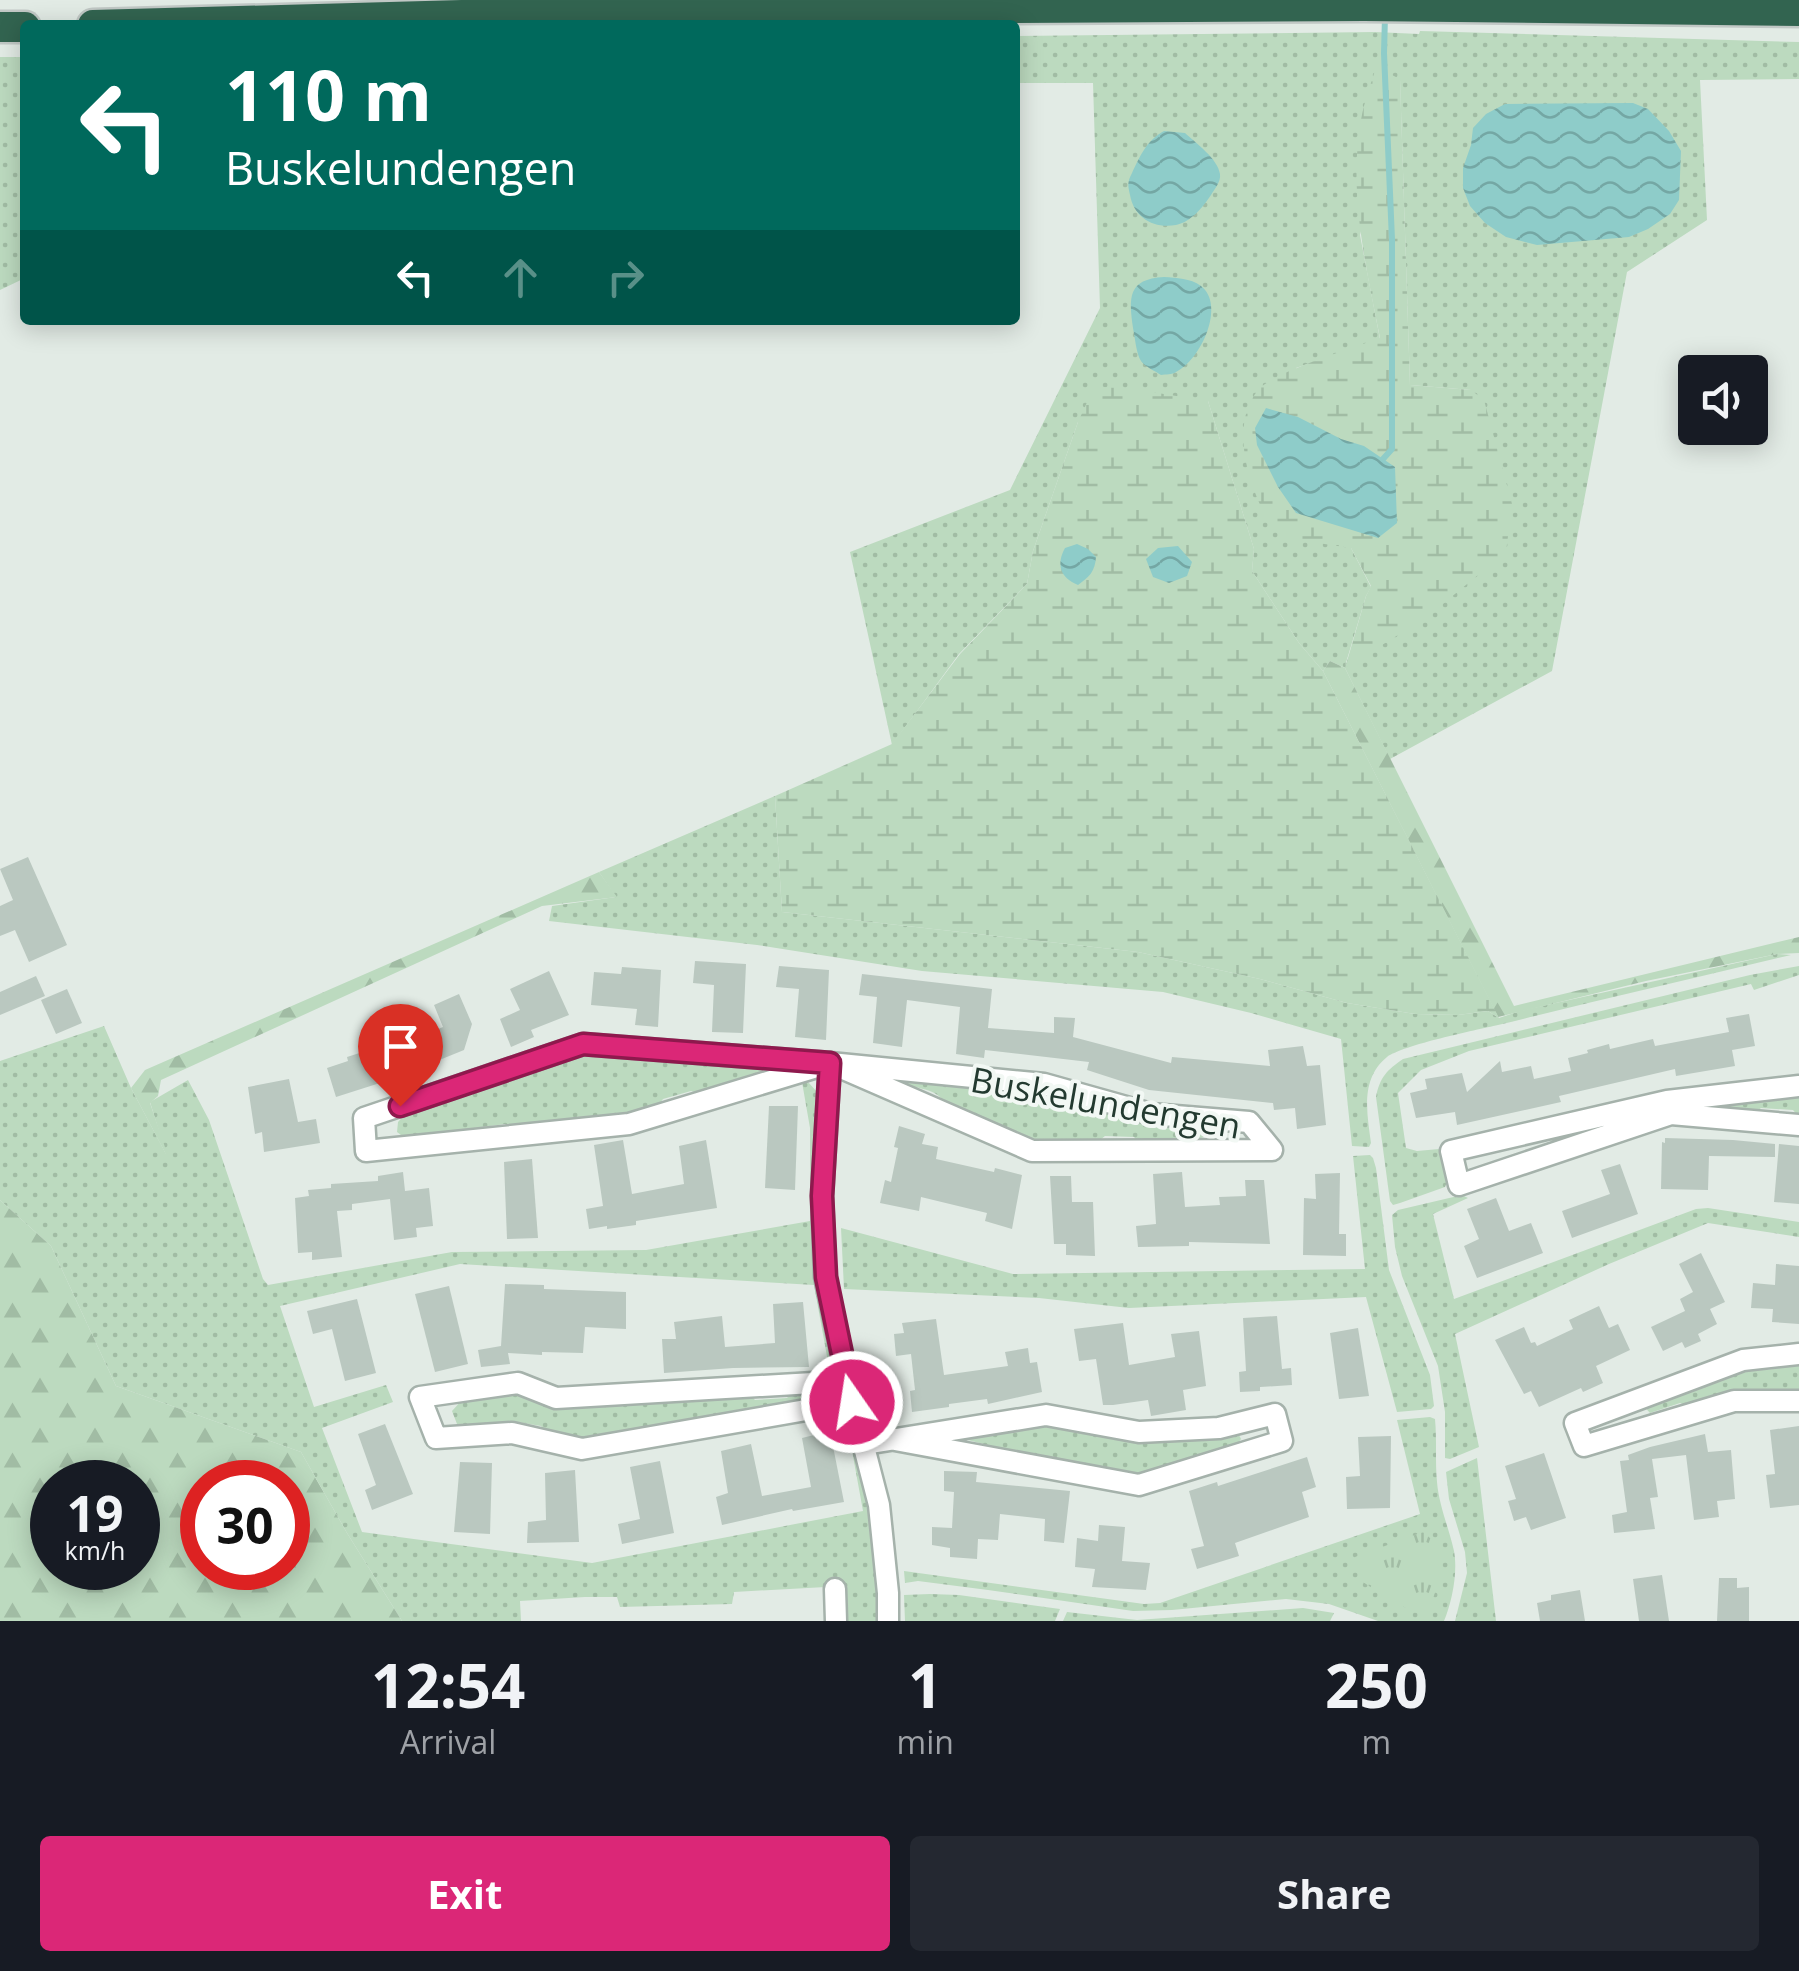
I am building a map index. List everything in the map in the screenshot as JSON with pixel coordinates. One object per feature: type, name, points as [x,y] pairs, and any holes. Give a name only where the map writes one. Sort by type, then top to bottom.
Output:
[{"type":"highway","points":[[278,20],[646,10],[1386,6],[1799,11]]},
{"type":"street","name":"Buskelundengen","points":[[830,1063],[629,1124],[366,1151],[364,1118],[583,1044],[830,1063],[1044,1084],[1151,1114],[1250,1122],[1272,1150],[1032,1150],[830,1063]]},
{"type":"street","points":[[830,1063],[822,1196],[826,1277],[849,1392],[879,1505],[888,1621]]},
{"type":"street","points":[[1799,1086],[1667,1101],[1450,1152],[1459,1185],[1671,1114],[1799,1124]]},
{"type":"street","points":[[1799,1354],[1743,1360],[1575,1422],[1584,1446],[1734,1401],[1799,1401]]},
{"type":"street","points":[[518,1383],[556,1398],[849,1392],[582,1449],[512,1434],[436,1438],[420,1397],[518,1383]]},
{"type":"street","points":[[865,1444],[1046,1414],[1139,1432],[1219,1428],[1275,1414],[1282,1441],[1139,1485],[895,1440]]},
{"type":"street","points":[[835,1589],[836,1621]]},
{"type":"green space","points":[[1375,32],[1799,42],[1799,79],[1700,80],[1707,220],[1627,272],[1552,671],[1390,759],[1345,668],[1330,661],[1323,671],[1299,643],[1252,571],[1254,549],[1208,401],[1078,422],[1033,551],[1027,584],[959,654],[892,745],[850,552],[1010,490],[1100,308],[1093,83],[1020,83],[1020,36]],"holes":[[[1400,80],[1410,385],[1471,390],[1345,666],[1371,587],[1351,548],[1296,368],[1380,339],[1360,235]]]},
{"type":"green space","points":[[0,57],[20,57],[20,280],[0,290]]},
{"type":"green space","points":[[1376,67],[1400,79],[1410,385],[1471,390],[1484,400],[1512,504],[1506,552],[1427,617],[1345,668],[1371,586],[1351,548],[1285,538],[1270,520],[1260,505],[1249,473],[1244,429],[1251,401],[1267,382],[1380,338],[1360,230],[1357,175],[1361,120]]},
{"type":"green space","points":[[1094,387],[1208,401],[1254,549],[1252,571],[1299,643],[1323,671],[1499,1018],[1488,1011],[1415,1014],[1347,1003],[1138,952],[782,912],[775,796],[892,744],[960,654],[1027,584],[1033,551]]},
{"type":"green space","points":[[1330,661],[1345,668],[1514,1006],[1799,937],[1799,953],[1646,981],[1498,1017],[1323,671]]},
{"type":"green space","points":[[775,796],[782,912],[1138,952],[1347,1003],[1415,1014],[1488,1011],[1499,1018],[1777,954],[1791,955],[1395,1052],[1378,1066],[1369,1086],[1369,1147],[1352,1146],[1341,1039],[1251,1013],[1163,992],[922,971],[757,945],[549,921],[552,906],[616,897],[599,872]]},
{"type":"green space","points":[[599,872],[617,897],[542,906],[161,1080],[158,1096],[150,1103],[170,1162],[131,1088],[145,1070]]},
{"type":"green space","points":[[1799,966],[1799,975],[1754,990],[1751,984],[1469,1051],[1421,1070],[1398,1093],[1406,1148],[1439,1149],[1448,1180],[1445,1187],[1393,1205],[1390,1201],[1376,1097],[1385,1075],[1403,1059]]},
{"type":"green space","points":[[104,1026],[166,1154],[150,1102],[188,1080],[209,1120],[268,1285],[452,1252],[646,1250],[810,1221],[810,1128],[802,1082],[808,1082],[818,1093],[832,1344],[828,1362],[814,1285],[460,1264],[280,1306],[314,1407],[386,1385],[393,1402],[322,1428],[362,1532],[592,1563],[863,1511],[849,1434],[833,1420],[831,1413],[840,1416],[853,1427],[872,1506],[881,1621],[847,1621],[844,1586],[734,1592],[732,1604],[620,1607],[617,1597],[520,1601],[521,1621],[402,1621],[347,1533],[310,1468],[310,1460],[301,1452],[116,1386],[51,1246],[0,1200],[0,1061]]},
{"type":"green space","points":[[576,1051],[764,1064],[765,1071],[757,1078],[701,1094],[691,1091],[663,1099],[657,1107],[627,1116],[512,1130],[505,1124],[475,1128],[467,1134],[405,1138],[397,1132],[398,1122],[407,1112]]},
{"type":"green space","points":[[898,1072],[997,1084],[1021,1093],[1046,1089],[1212,1125],[1211,1133],[1186,1142],[1141,1145],[1134,1137],[1105,1136],[1096,1143],[1034,1141],[946,1104],[929,1091],[903,1083],[898,1080]]},
{"type":"green space","points":[[1765,1095],[1774,1099],[1799,1095],[1799,1117],[1793,1110],[1761,1108],[1755,1113],[1693,1105]]},
{"type":"green space","points":[[1370,1155],[1376,1168],[1389,1270],[1430,1375],[1434,1406],[1431,1409],[1397,1412],[1366,1297],[1129,1308],[1039,1298],[844,1289],[841,1228],[1013,1274],[1365,1269],[1353,1156]]},
{"type":"green space","points":[[1462,1195],[1468,1198],[1433,1214],[1454,1299],[1696,1209],[1799,1222],[1799,1237],[1708,1223],[1455,1334],[1479,1447],[1450,1459],[1445,1458],[1445,1412],[1438,1366],[1402,1276],[1392,1215],[1398,1210]]},
{"type":"green space","points":[[0,1200],[51,1246],[116,1386],[301,1452],[306,1460],[180,1460],[180,1590],[310,1590],[310,1468],[402,1621],[0,1621]]},
{"type":"green space","points":[[1799,1362],[1799,1392],[1689,1407],[1680,1403],[1650,1413],[1641,1403],[1744,1365],[1768,1370]]},
{"type":"green space","points":[[815,1389],[825,1397],[787,1409],[778,1404],[748,1409],[742,1416],[595,1441],[547,1435],[541,1426],[511,1421],[492,1428],[464,1426],[457,1424],[452,1411],[477,1392],[748,1393],[755,1400],[787,1398],[794,1390]]},
{"type":"green space","points":[[1435,1419],[1438,1491],[1455,1559],[1454,1587],[1444,1621],[1378,1621],[1329,1604],[1286,1599],[1133,1611],[918,1581],[905,1583],[904,1571],[1160,1603],[1420,1514],[1397,1420]]},
{"type":"green space","points":[[1031,1421],[1153,1436],[1159,1441],[1237,1431],[1241,1439],[1219,1454],[1183,1459],[1176,1469],[1141,1477],[1001,1453],[995,1447],[964,1439],[956,1444],[948,1441],[948,1434]]},
{"type":"green space","points":[[1477,1458],[1496,1621],[1455,1621],[1467,1573],[1446,1472]]},
{"type":"green space","points":[[1423,1532],[1438,1545],[1439,1581],[1430,1607],[1417,1613],[1363,1582],[1355,1557]]},
{"type":"green space","points":[[930,1594],[1060,1609],[1055,1621],[905,1621],[904,1595]]},
{"type":"green space","points":[[1303,1608],[1334,1613],[1330,1621],[1063,1621],[1067,1612],[1137,1620]]},
{"type":"water","points":[[1633,103],[1648,109],[1681,151],[1679,200],[1670,214],[1648,229],[1629,237],[1537,245],[1506,237],[1485,223],[1470,206],[1463,188],[1463,168],[1473,128],[1486,114],[1505,104]]},
{"type":"water","points":[[1164,131],[1185,133],[1211,157],[1220,174],[1216,187],[1196,213],[1187,221],[1168,226],[1141,216],[1132,203],[1128,186],[1145,149]]},
{"type":"water","points":[[1164,277],[1201,286],[1208,295],[1211,318],[1194,356],[1174,373],[1161,375],[1139,358],[1131,299],[1143,282]]},
{"type":"water","points":[[1266,408],[1298,417],[1364,446],[1395,467],[1397,523],[1378,538],[1296,513],[1257,445],[1255,428]]},
{"type":"water","points":[[1077,544],[1096,557],[1091,574],[1078,585],[1067,579],[1060,565],[1065,548]]},
{"type":"water","points":[[1178,546],[1192,562],[1187,576],[1169,583],[1153,577],[1146,559],[1158,548]]},
{"type":"building","points":[[28,857],[67,945],[29,962],[15,930],[0,936],[0,906],[13,900],[0,869]]},
{"type":"building","points":[[695,961],[746,964],[743,1033],[712,1032],[714,985],[693,983]]},
{"type":"building","points":[[779,966],[829,970],[826,1040],[795,1037],[799,989],[776,987]]},
{"type":"building","points":[[622,967],[661,970],[658,1027],[635,1025],[637,1009],[591,1005],[594,972],[621,974]]},
{"type":"building","points":[[549,971],[569,1015],[531,1030],[534,1037],[511,1047],[500,1019],[520,1010],[510,989]]},
{"type":"building","points":[[862,974],[992,989],[988,1028],[1054,1033],[1054,1017],[1075,1018],[1073,1037],[1171,1063],[1172,1057],[1270,1066],[1268,1050],[1303,1046],[1307,1066],[1320,1065],[1326,1125],[1297,1129],[1295,1108],[1274,1110],[1273,1103],[1149,1090],[1087,1070],[1089,1062],[985,1050],[984,1058],[956,1054],[960,1007],[907,1000],[902,1047],[873,1043],[877,997],[859,995]]},
{"type":"building","points":[[36,976],[45,996],[0,1015],[0,992]]},
{"type":"building","points":[[67,989],[82,1023],[56,1034],[41,1000]]},
{"type":"building","points":[[459,994],[472,1024],[464,1050],[432,1063],[435,1072],[384,1086],[383,1082],[336,1097],[327,1068],[372,1049],[370,1043],[385,1038],[391,1056],[427,1044],[423,1035],[443,1027],[434,1005]]},
{"type":"building","points":[[1749,1014],[1755,1046],[1732,1050],[1735,1066],[1676,1076],[1675,1069],[1559,1096],[1561,1102],[1457,1125],[1455,1112],[1416,1118],[1410,1093],[1427,1089],[1425,1079],[1462,1073],[1467,1092],[1500,1061],[1502,1072],[1531,1066],[1534,1079],[1571,1071],[1568,1058],[1588,1053],[1587,1050],[1653,1039],[1655,1046],[1729,1032],[1726,1018]]},
{"type":"building","points":[[289,1079],[298,1122],[316,1119],[320,1143],[264,1152],[262,1132],[255,1134],[248,1087]]},
{"type":"building","points":[[769,1106],[798,1106],[795,1190],[765,1188]]},
{"type":"building","points":[[899,1126],[925,1134],[922,1144],[938,1147],[936,1159],[1022,1175],[1012,1229],[985,1221],[987,1213],[921,1197],[919,1211],[880,1203],[885,1180],[891,1182]]},
{"type":"building","points":[[1665,1138],[1775,1144],[1775,1157],[1709,1156],[1708,1190],[1661,1189]]},
{"type":"building","points":[[623,1140],[632,1194],[684,1184],[679,1146],[706,1140],[717,1208],[636,1221],[636,1225],[589,1229],[586,1209],[603,1206],[594,1145]]},
{"type":"building","points":[[1779,1144],[1799,1146],[1799,1204],[1774,1202]]},
{"type":"building","points":[[532,1159],[538,1238],[507,1239],[504,1162]]},
{"type":"building","points":[[1620,1164],[1638,1214],[1572,1238],[1562,1211],[1610,1194],[1601,1170]]},
{"type":"building","points":[[403,1172],[405,1191],[429,1188],[433,1226],[416,1228],[417,1237],[394,1240],[390,1199],[352,1204],[352,1210],[337,1211],[342,1257],[312,1260],[312,1252],[298,1253],[295,1198],[309,1196],[308,1190],[331,1188],[331,1184],[378,1181],[378,1176]]},
{"type":"building","points":[[1182,1172],[1185,1207],[1220,1205],[1219,1197],[1246,1196],[1245,1180],[1264,1180],[1270,1244],[1189,1242],[1189,1246],[1138,1247],[1136,1226],[1156,1224],[1153,1174]]},
{"type":"building","points":[[1340,1173],[1339,1234],[1346,1234],[1346,1256],[1303,1255],[1304,1198],[1316,1199],[1315,1174]]},
{"type":"building","points":[[1050,1176],[1071,1176],[1072,1202],[1093,1202],[1095,1256],[1066,1255],[1066,1244],[1054,1244]]},
{"type":"building","points":[[1496,1198],[1509,1231],[1531,1223],[1543,1253],[1477,1278],[1464,1246],[1479,1239],[1467,1209]]},
{"type":"building","points":[[1701,1253],[1725,1302],[1710,1309],[1717,1324],[1698,1334],[1701,1341],[1685,1348],[1682,1342],[1663,1351],[1651,1327],[1685,1311],[1680,1299],[1693,1292],[1679,1264]]},
{"type":"building","points":[[1776,1264],[1799,1266],[1799,1324],[1772,1322],[1773,1309],[1751,1308],[1753,1283],[1775,1285]]},
{"type":"building","points":[[505,1284],[626,1292],[626,1329],[585,1327],[583,1353],[508,1353],[510,1364],[481,1367],[478,1350],[501,1346]]},
{"type":"building","points":[[449,1286],[468,1364],[435,1372],[415,1294]]},
{"type":"building","points":[[357,1299],[376,1373],[345,1381],[332,1329],[313,1334],[307,1311]]},
{"type":"building","points":[[803,1302],[809,1367],[664,1373],[662,1339],[676,1339],[674,1322],[722,1316],[725,1347],[775,1343],[773,1304]]},
{"type":"building","points":[[1599,1306],[1609,1328],[1618,1324],[1630,1350],[1596,1366],[1603,1383],[1583,1392],[1581,1388],[1539,1407],[1531,1391],[1524,1394],[1495,1340],[1524,1327],[1531,1343],[1537,1346],[1573,1329],[1569,1320]]},
{"type":"building","points":[[1277,1316],[1282,1369],[1291,1368],[1292,1385],[1240,1392],[1239,1372],[1246,1371],[1243,1318]]},
{"type":"building","points":[[936,1319],[944,1375],[1008,1366],[1005,1352],[1028,1348],[1030,1363],[1037,1362],[1042,1392],[988,1404],[987,1399],[912,1412],[910,1391],[915,1390],[911,1354],[896,1356],[894,1334],[904,1333],[902,1323]]},
{"type":"building","points":[[1123,1323],[1129,1365],[1175,1357],[1171,1334],[1199,1331],[1206,1386],[1183,1390],[1186,1410],[1151,1416],[1148,1400],[1103,1405],[1096,1359],[1079,1361],[1074,1329]]},
{"type":"building","points":[[1358,1328],[1369,1396],[1339,1399],[1330,1333]]},
{"type":"building","points":[[385,1424],[413,1494],[372,1510],[365,1490],[376,1485],[358,1434]]},
{"type":"building","points":[[1799,1426],[1799,1505],[1770,1508],[1766,1475],[1775,1474],[1770,1430]]},
{"type":"building","points":[[830,1431],[844,1502],[722,1525],[716,1497],[728,1493],[721,1451],[751,1444],[762,1496],[811,1487],[802,1438]]},
{"type":"building","points":[[1705,1434],[1708,1452],[1731,1450],[1735,1499],[1717,1501],[1719,1517],[1694,1520],[1686,1455],[1652,1459],[1658,1497],[1650,1498],[1655,1529],[1614,1533],[1612,1515],[1627,1512],[1620,1461],[1650,1447]]},
{"type":"building","points":[[1391,1436],[1390,1508],[1347,1509],[1346,1477],[1360,1476],[1358,1437]]},
{"type":"building","points":[[1544,1453],[1566,1518],[1531,1530],[1526,1517],[1514,1521],[1508,1501],[1516,1499],[1505,1466]]},
{"type":"building","points":[[1307,1457],[1316,1487],[1302,1492],[1309,1517],[1235,1543],[1239,1556],[1197,1569],[1191,1549],[1204,1546],[1189,1491],[1217,1482],[1218,1486]]},
{"type":"building","points":[[660,1461],[674,1533],[622,1544],[618,1524],[640,1519],[630,1467]]},
{"type":"building","points":[[460,1462],[492,1463],[490,1534],[454,1532]]},
{"type":"building","points":[[575,1470],[579,1542],[527,1543],[528,1522],[546,1520],[545,1473]]},
{"type":"building","points":[[944,1471],[977,1472],[976,1482],[1070,1491],[1064,1543],[1044,1541],[1045,1519],[1000,1514],[998,1540],[978,1539],[977,1559],[950,1557],[950,1548],[932,1545],[932,1527],[952,1528],[954,1492],[944,1491]]},
{"type":"building","points":[[1099,1525],[1125,1527],[1122,1561],[1150,1563],[1146,1590],[1092,1587],[1095,1569],[1075,1567],[1077,1538],[1098,1541]]},
{"type":"building","points":[[1662,1575],[1669,1621],[1639,1621],[1633,1579]]},
{"type":"building","points":[[1719,1578],[1737,1578],[1737,1588],[1749,1587],[1749,1621],[1717,1621]]},
{"type":"building","points":[[1580,1590],[1585,1621],[1540,1621],[1537,1603],[1551,1600],[1551,1595]]},
{"type":"waterway","points":[[1383,459],[1392,449],[1392,240],[1385,16]]},
{"type":"route","points":[[400,1106],[583,1044],[830,1063],[822,1196],[826,1277],[852,1402]]}]
